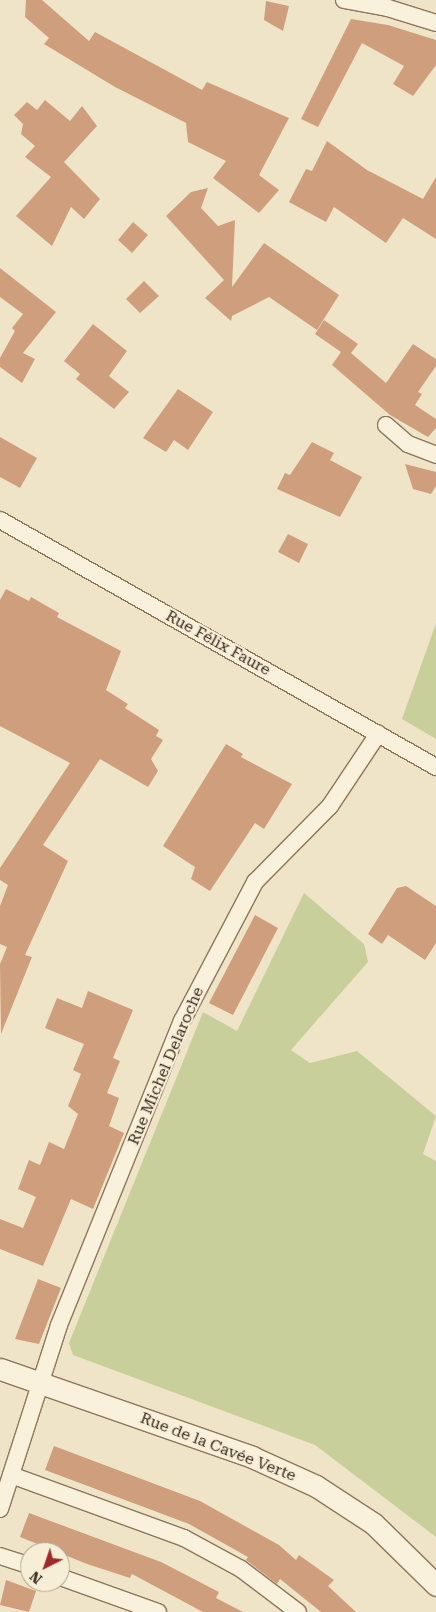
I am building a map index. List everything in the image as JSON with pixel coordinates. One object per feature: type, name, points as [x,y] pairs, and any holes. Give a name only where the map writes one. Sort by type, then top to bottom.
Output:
[{"type":"street","points":[[344,0],[383,4],[436,23]]},
{"type":"street","points":[[386,425],[408,444],[436,455]]},
{"type":"street","name":"Rue Félix Faure","points":[[0,520],[436,767]]},
{"type":"street","name":"Rue Michel Delaroche","points":[[0,1509],[41,1380],[182,1021],[255,882],[330,806],[378,734]]},
{"type":"street","name":"Rue de la Cavée Verte","points":[[0,1369],[41,1380],[252,1457],[316,1486],[374,1524],[436,1585]]},
{"type":"street","points":[[11,1475],[184,1538],[241,1569],[298,1612]]},
{"type":"street","points":[[0,1556],[20,1563]]},
{"type":"street","points":[[70,1581],[158,1612]]},
{"type":"green space","points":[[436,623],[436,739],[402,719]]},
{"type":"green space","points":[[304,893],[364,944],[368,962],[291,1050],[310,1063],[357,1051],[436,1116],[423,1154],[436,1161],[436,1537],[315,1445],[73,1355],[69,1343],[203,1012],[237,1031]]},
{"type":"building","points":[[26,0],[42,0],[89,41],[95,32],[202,90],[207,82],[289,118],[259,175],[279,190],[259,213],[213,178],[226,161],[188,142],[186,123],[115,87],[44,44],[49,38],[25,17]]},
{"type":"building","points":[[266,1],[289,6],[283,31],[264,20]]},
{"type":"building","points":[[351,19],[388,25],[436,40],[436,65],[413,96],[393,84],[404,66],[362,43],[318,127],[301,119]]},
{"type":"building","points":[[45,100],[70,121],[82,106],[97,126],[64,162],[100,199],[84,219],[71,207],[52,246],[16,216],[51,177],[25,157],[35,146],[21,134],[23,124],[14,115],[27,102],[37,110]]},
{"type":"building","points":[[327,141],[367,170],[423,199],[436,177],[436,239],[403,218],[386,243],[334,207],[326,222],[289,202],[306,169],[312,171]]},
{"type":"building","points":[[208,188],[201,208],[218,226],[235,220],[232,287],[264,243],[339,295],[317,330],[269,297],[232,316],[231,321],[205,298],[224,280],[166,216],[191,192]]},
{"type":"building","points":[[133,222],[148,235],[132,253],[118,240]]},
{"type":"building","points":[[0,268],[56,312],[23,353],[35,359],[22,383],[0,367],[0,358],[15,331],[12,328],[23,314],[0,297]]},
{"type":"building","points":[[144,281],[159,296],[140,313],[126,299]]},
{"type":"building","points":[[324,320],[358,344],[351,353],[386,383],[413,344],[436,359],[436,366],[418,392],[422,394],[415,405],[436,419],[436,428],[428,437],[390,415],[332,365],[341,352],[315,334]]},
{"type":"building","points":[[93,324],[127,351],[109,376],[129,392],[114,409],[76,379],[80,374],[64,361]]},
{"type":"building","points":[[178,389],[213,412],[188,450],[174,440],[166,452],[143,438]]},
{"type":"building","points":[[0,437],[37,458],[20,488],[0,477]]},
{"type":"building","points":[[312,442],[334,453],[330,460],[362,477],[340,517],[277,489],[285,473],[290,475]]},
{"type":"building","points":[[405,464],[436,472],[436,486],[431,494],[413,489]]},
{"type":"building","points":[[288,534],[308,544],[299,563],[278,552]]},
{"type":"building","points":[[6,589],[29,601],[31,597],[59,613],[57,617],[121,651],[106,690],[128,704],[125,708],[159,730],[156,736],[163,740],[151,759],[158,771],[148,787],[100,759],[43,845],[68,861],[25,955],[32,957],[1,1034],[0,964],[7,947],[0,944],[0,906],[8,885],[0,880],[0,868],[70,763],[0,726],[0,600]]},
{"type":"building","points":[[226,744],[243,754],[241,757],[292,784],[264,829],[255,823],[210,891],[191,879],[195,867],[163,846]]},
{"type":"building","points":[[406,886],[436,906],[436,943],[425,960],[388,935],[382,944],[368,934],[397,888]]},
{"type":"building","points":[[255,915],[278,928],[233,1015],[209,1003]]},
{"type":"building","points":[[88,991],[133,1010],[113,1058],[120,1061],[107,1093],[119,1098],[109,1126],[124,1133],[93,1209],[71,1199],[43,1266],[0,1249],[0,1219],[23,1228],[36,1197],[18,1189],[29,1160],[40,1165],[49,1142],[64,1149],[78,1114],[68,1106],[81,1074],[73,1070],[84,1044],[45,1028],[57,998],[82,1008]]},
{"type":"building","points":[[38,1279],[61,1288],[39,1344],[15,1339]]},
{"type":"building","points":[[54,1446],[200,1501],[279,1545],[296,1560],[299,1555],[334,1580],[328,1586],[356,1612],[321,1612],[280,1579],[277,1584],[246,1560],[248,1557],[189,1524],[45,1470]]},
{"type":"building","points":[[29,1513],[161,1562],[219,1592],[216,1598],[243,1612],[203,1612],[132,1574],[130,1578],[70,1557],[70,1542],[32,1542],[20,1537]]},
{"type":"building","points":[[6,1580],[20,1585],[20,1592],[36,1592],[29,1612],[0,1605]]}]
